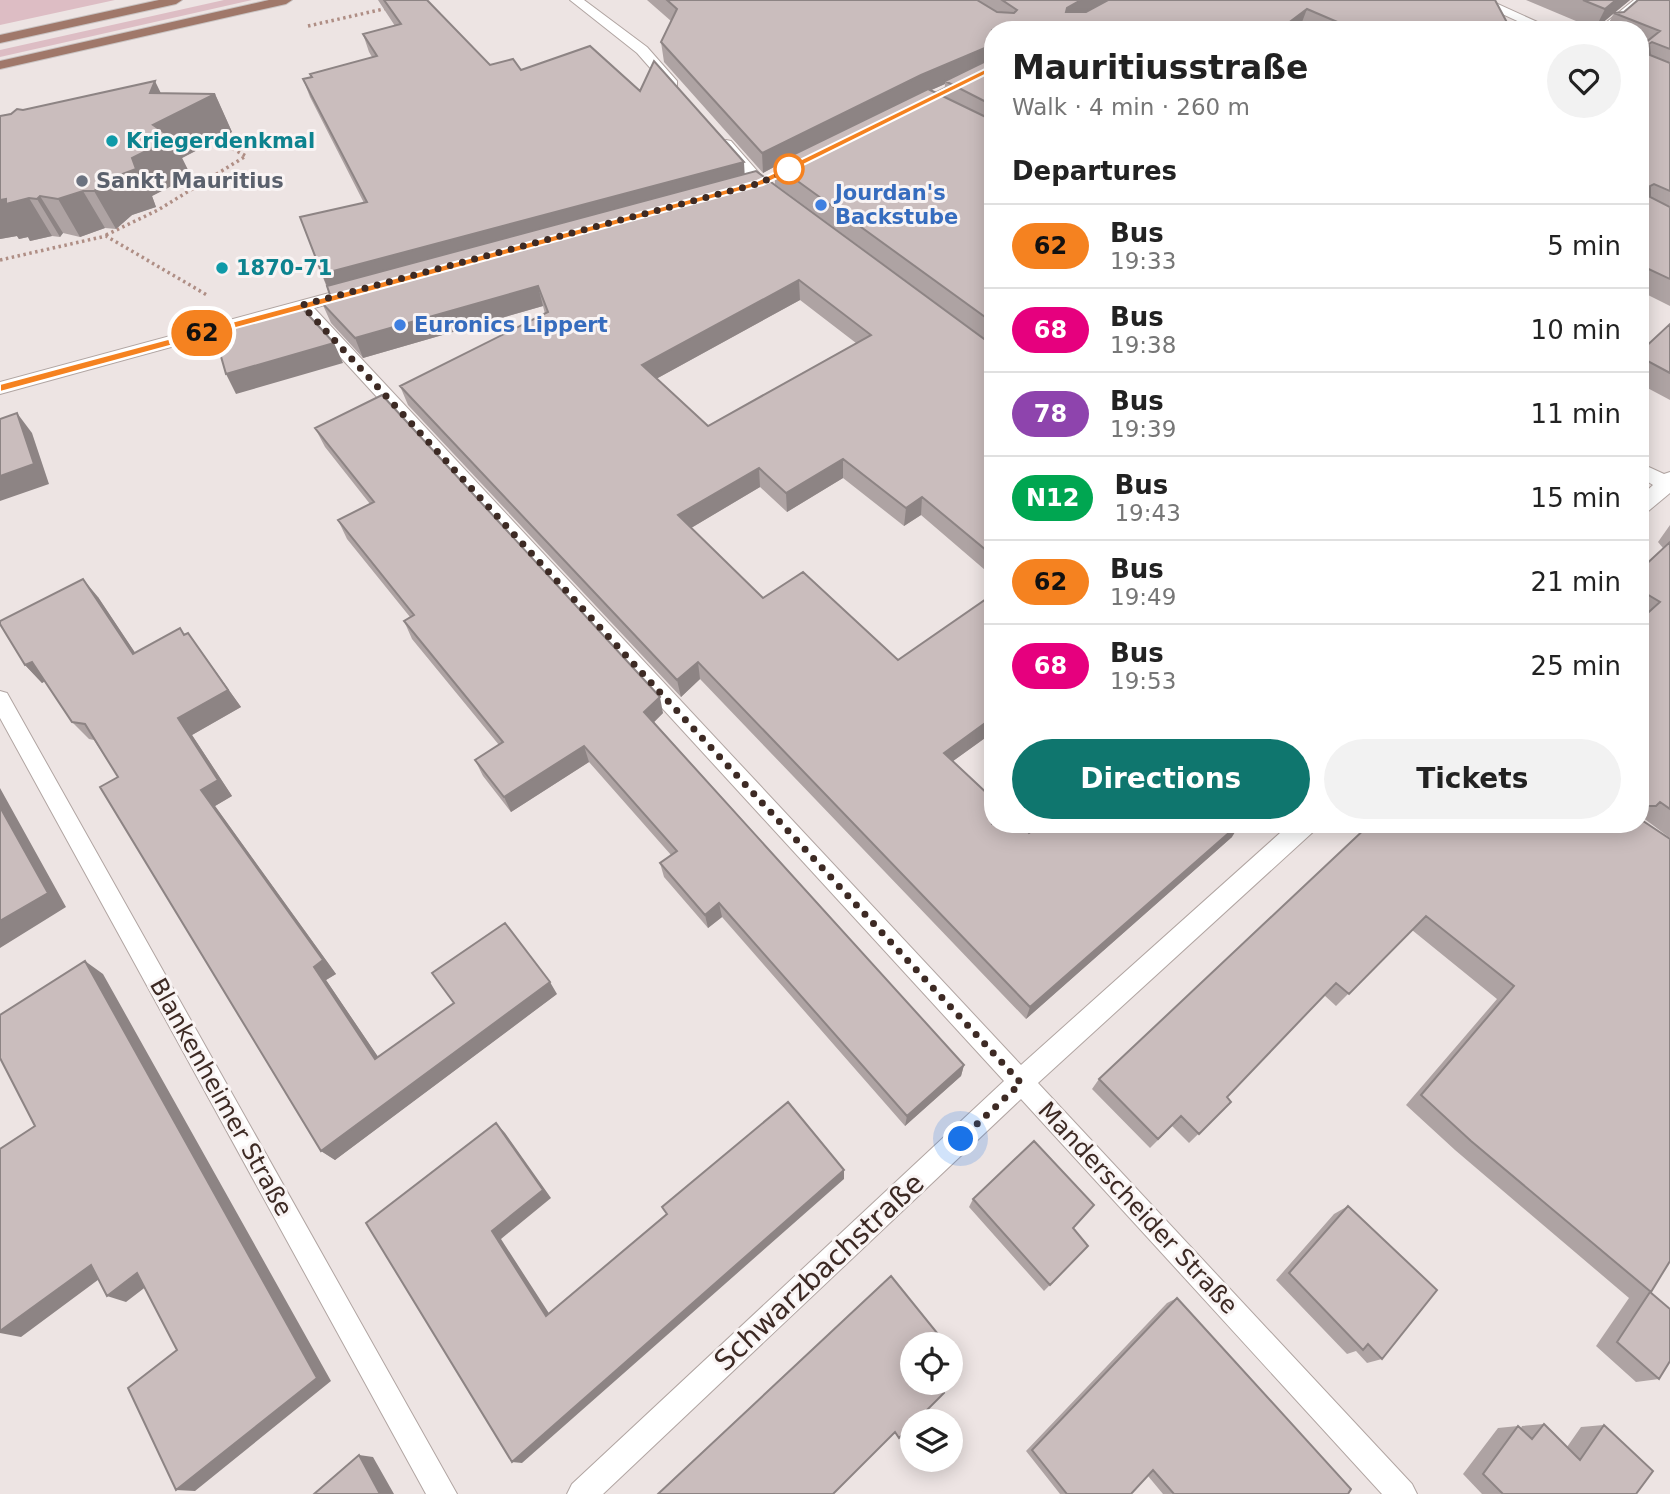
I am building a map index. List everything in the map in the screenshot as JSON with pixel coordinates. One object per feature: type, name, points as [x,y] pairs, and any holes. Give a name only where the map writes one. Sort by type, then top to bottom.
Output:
[{"type":"main road","points":[[0,39],[176,0]]},
{"type":"main road","points":[[0,65],[286,0]]},
{"type":"street","points":[[576,0],[642,50],[678,91]]},
{"type":"street","points":[[1478,0],[1528,21]]},
{"type":"street","points":[[1615,21],[1642,0]]},
{"type":"street","points":[[904,111],[984,73]]},
{"type":"street","points":[[926,100],[943,109]]},
{"type":"street","points":[[715,132],[786,202]]},
{"type":"street","points":[[739,188],[766,180]]},
{"type":"street","points":[[0,388],[372,286]]},
{"type":"street","name":"Manderscheider Straße","points":[[302,305],[1402,1494]]},
{"type":"street","points":[[1649,474],[1668,483],[1649,500]]},
{"type":"street","name":"Blankenheimer Straße","points":[[0,699],[442,1494]]},
{"type":"street","name":"Schwarzbachstraße","points":[[582,1494],[1021,1083],[1296,833]]},
{"type":"path","points":[[0,260],[106,236],[158,210],[246,156],[205,134]]},
{"type":"path","points":[[106,236],[250,320]]},
{"type":"shaded area","points":[[0,0],[115,0],[0,25]]},
{"type":"shaded area","points":[[224,0],[252,0],[0,57],[0,50]]},
{"type":"building","points":[[384,0],[427,0],[490,65],[513,59],[521,70],[590,46],[640,91],[654,61],[744,162],[322,274],[300,217],[367,202],[303,79],[312,77],[310,74],[377,56],[363,34],[401,24]]},
{"type":"building","points":[[667,0],[977,0],[997,12],[1014,13],[1017,10],[1002,0],[1081,0],[1067,8],[1066,12],[1086,12],[1108,0],[1495,0],[1506,21],[1335,21],[1307,9],[1291,21],[984,21],[984,48],[921,75],[762,153],[661,42],[677,9]]},
{"type":"building","points":[[1583,0],[1616,0],[1605,9]]},
{"type":"building","points":[[1638,0],[1670,0],[1670,49],[1652,42],[1649,44],[1649,40],[1660,31],[1649,27],[1649,21],[1634,21],[1614,13],[1624,12]]},
{"type":"building","points":[[1649,44],[1650,55],[1670,63],[1670,191],[1654,184],[1650,186],[1650,197],[1670,207],[1670,279],[1649,269]]},
{"type":"building","points":[[984,62],[984,101],[945,81]]},
{"type":"building","points":[[155,81],[150,93],[215,94],[153,125],[172,138],[132,158],[136,169],[112,178],[94,191],[83,191],[58,199],[40,196],[37,199],[29,198],[6,204],[6,199],[0,200],[0,116],[11,114],[17,109],[23,110]]},
{"type":"building","points":[[928,89],[984,116],[984,316],[774,164]]},
{"type":"building","points":[[756,171],[984,339],[984,548],[922,497],[906,508],[843,459],[786,493],[759,468],[678,515],[763,598],[803,572],[898,660],[984,601],[984,724],[944,753],[984,790],[984,833],[1229,833],[1030,1007],[698,662],[677,680],[400,386],[548,312],[538,286],[355,338],[322,303],[332,301],[327,286]],"holes":[[[799,280],[871,335],[708,426],[642,365]]]},
{"type":"building","points":[[302,308],[334,343],[226,374],[214,332]]},
{"type":"building","points":[[1670,324],[1670,373],[1649,362],[1649,344]]},
{"type":"building","points":[[382,395],[660,697],[644,712],[964,1065],[907,1116],[719,903],[705,915],[660,863],[677,851],[584,746],[504,797],[475,760],[503,742],[404,621],[414,615],[338,520],[374,502],[315,428]]},
{"type":"building","points":[[17,413],[34,464],[0,476],[0,419]]},
{"type":"building","points":[[1670,542],[1670,809],[1660,802],[1656,806],[1649,806],[1649,612],[1660,602],[1649,595],[1649,562]]},
{"type":"building","points":[[83,579],[133,654],[180,628],[184,635],[188,633],[228,690],[178,718],[218,780],[201,790],[323,960],[314,967],[375,1059],[454,1003],[432,973],[505,923],[550,982],[321,1151],[100,787],[118,777],[85,724],[72,722],[32,662],[25,665],[0,624],[0,621]]},
{"type":"building","points":[[0,807],[48,893],[0,921]]},
{"type":"building","points":[[1649,825],[1670,839],[1670,1261],[1651,1292],[1471,1141],[1421,1095],[1514,986],[1426,916],[1349,994],[1336,983],[1227,1097],[1231,1102],[1199,1134],[1181,1116],[1158,1139],[1099,1079],[1360,833],[1649,833]]},
{"type":"building","points":[[85,961],[317,1378],[176,1490],[128,1388],[177,1350],[137,1273],[107,1296],[91,1265],[0,1331],[0,1149],[35,1126],[0,1058],[0,1015]]},
{"type":"building","points":[[788,1102],[844,1170],[512,1462],[366,1223],[496,1123],[543,1190],[492,1231],[546,1316],[667,1214],[662,1207]]},
{"type":"building","points":[[1034,1141],[1094,1205],[1073,1228],[1088,1246],[1050,1285],[973,1199]]},
{"type":"building","points":[[1348,1206],[1437,1290],[1382,1359],[1368,1344],[1363,1350],[1289,1273]]},
{"type":"building","points":[[891,1276],[936,1332],[900,1332],[900,1395],[942,1395],[928,1409],[900,1409],[900,1437],[895,1432],[833,1494],[658,1494]]},
{"type":"building","points":[[1650,1292],[1670,1309],[1670,1361],[1659,1379],[1617,1342]]},
{"type":"building","points":[[1177,1298],[1351,1489],[1348,1494],[1174,1494],[1153,1470],[1131,1494],[1067,1494],[1032,1450]]},
{"type":"building","points":[[1544,1424],[1580,1460],[1604,1425],[1653,1471],[1636,1494],[1503,1494],[1483,1474],[1518,1426],[1532,1439]]},
{"type":"building","points":[[359,1455],[380,1494],[314,1494]]},
{"type":"bus line","name":"62","points":[[0,388],[760,183],[984,73]]},
{"type":"place","name":"Kriegerdenkmal","points":[[112,141]]},
{"type":"place","name":"Sankt Mauritius","points":[[82,181]]},
{"type":"place","name":"Jourdan's Backstube","points":[[821,205]]},
{"type":"place","name":"1870-71","points":[[222,268]]},
{"type":"place","name":"Euronics Lippert","points":[[400,325]]},
{"type":"route","points":[[789,169],[760,183],[302,305],[1021,1083],[961,1139]]}]
